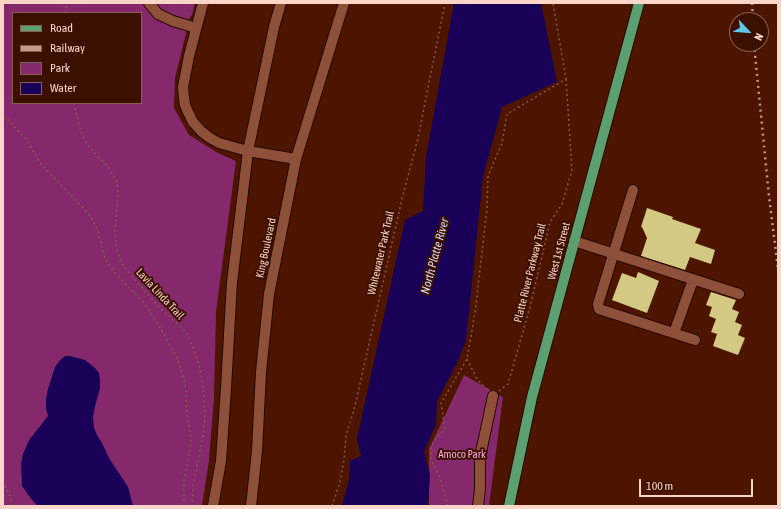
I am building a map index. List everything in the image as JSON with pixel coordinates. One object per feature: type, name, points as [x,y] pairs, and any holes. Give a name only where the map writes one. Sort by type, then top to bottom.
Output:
[{"type":"main road","name":"West 1st Street","points":[[509,506],[532,397],[639,3]]},
{"type":"street","points":[[203,3],[186,68],[183,87],[184,98],[193,122],[201,131],[219,143],[248,151],[296,159]]},
{"type":"street","points":[[213,506],[221,461],[232,282],[248,151],[274,27],[281,3]]},
{"type":"street","name":"King Boulevard","points":[[252,506],[268,294],[296,159],[344,3]]},
{"type":"street","points":[[151,4],[158,14],[173,21],[196,28]]},
{"type":"street","points":[[633,190],[598,304],[599,309],[695,340]]},
{"type":"street","points":[[574,241],[739,294]]},
{"type":"street","points":[[674,333],[692,280]]},
{"type":"street","points":[[478,506],[480,489],[480,457],[493,396]]},
{"type":"path","name":"Whitewater Park Trail","points":[[332,506],[340,482],[346,435],[354,410],[402,199],[418,138],[445,3]]},
{"type":"path","name":"Platte River Parkway Trail","points":[[493,396],[508,384],[530,307],[550,222],[562,204],[572,170],[566,80],[553,3]]},
{"type":"path","points":[[448,506],[439,475],[431,460],[431,448],[436,438],[445,429],[440,403],[467,359],[475,313],[488,176],[502,143],[507,114],[566,80]]},
{"type":"path","name":"Lavia Linda Trail","points":[[74,104],[79,126],[86,142],[110,169],[117,182],[118,194],[115,241],[120,260],[124,267],[160,308],[187,334],[199,364],[203,385],[205,415],[193,487],[192,506]]},
{"type":"path","points":[[3,118],[7,119],[26,139],[40,162],[92,219],[99,233],[107,262],[149,310],[178,360],[185,381],[187,415],[191,438],[184,480],[184,506]]},
{"type":"path","points":[[467,359],[477,379],[493,396]]},
{"type":"path","points":[[3,481],[10,496],[12,506]]},
{"type":"green space","points":[[3,3],[195,3],[192,15],[190,17],[175,78],[174,108],[189,135],[218,153],[236,161],[216,312],[214,399],[209,460],[202,506],[3,506]]},
{"type":"green space","name":"Amoco Park","points":[[464,375],[503,397],[489,506],[429,506],[429,449]]},
{"type":"water","name":"North Platte River","points":[[454,3],[541,3],[557,82],[502,107],[483,176],[466,340],[458,361],[437,401],[436,424],[424,452],[430,474],[428,506],[342,506],[349,480],[350,461],[361,456],[357,439],[405,220],[423,211],[426,157]]},
{"type":"water","points":[[65,356],[85,360],[99,373],[100,388],[93,417],[94,428],[109,458],[128,487],[133,506],[38,506],[22,486],[21,465],[23,454],[29,440],[48,416],[46,399],[48,389],[55,367]]},
{"type":"building","points":[[647,208],[701,229],[695,243],[715,250],[711,264],[690,257],[685,270],[641,256],[647,238],[641,227]]},
{"type":"building","points":[[638,272],[659,281],[647,313],[612,300],[622,273],[636,278]]},
{"type":"building","points":[[711,292],[736,300],[732,309],[739,312],[735,322],[742,325],[738,335],[745,338],[738,355],[713,346],[717,334],[711,332],[716,319],[709,316],[712,307],[706,305]]},
{"type":"railway","points":[[752,3],[753,12]]},
{"type":"railway","points":[[755,52],[778,269]]}]
